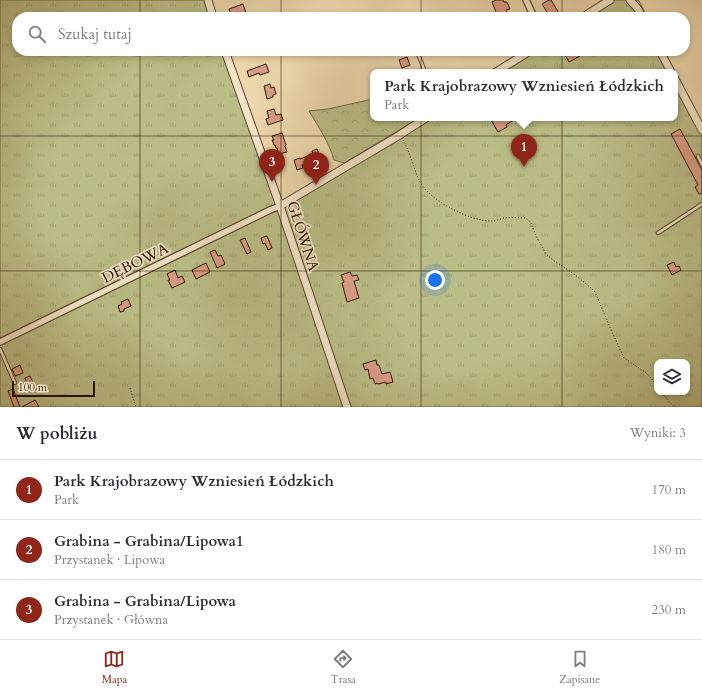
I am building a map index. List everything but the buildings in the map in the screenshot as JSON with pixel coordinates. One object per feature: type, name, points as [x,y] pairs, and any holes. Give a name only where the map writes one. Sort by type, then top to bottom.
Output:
[{"type":"street","points":[[208,0],[212,12]]},
{"type":"street","points":[[526,0],[532,12]]},
{"type":"street","points":[[591,12],[610,0]]},
{"type":"street","points":[[630,0],[639,12]]},
{"type":"street","name":"GŁÓWNA","points":[[227,56],[280,206],[347,407]]},
{"type":"street","points":[[501,69],[522,56]]},
{"type":"street","points":[[663,56],[669,69]]},
{"type":"street","points":[[678,85],[702,130]]},
{"type":"street","points":[[280,206],[421,121]]},
{"type":"street","name":"DĘBOWA","points":[[0,342],[280,206]]},
{"type":"lane","points":[[419,56],[424,69]]},
{"type":"lane","points":[[698,156],[702,165]]},
{"type":"lane","points":[[658,233],[702,204]]},
{"type":"lane","points":[[0,349],[14,384]]},
{"type":"path","points":[[398,136],[403,141],[411,156],[419,180],[423,186],[444,204],[473,218],[483,220],[494,221],[504,218],[526,218],[531,223],[546,254],[574,274],[595,292],[624,358],[645,372],[654,382]]},
{"type":"path","points":[[130,388],[136,407]]},
{"type":"path","points":[[664,395],[672,405],[676,407]]},
{"type":"green space","points":[[0,0],[211,0],[215,12],[12,12],[12,56],[230,56],[281,207],[418,121],[678,121],[678,79],[702,126],[702,407],[0,407]]},
{"type":"green space","points":[[611,0],[637,0],[644,12],[592,12]]},
{"type":"green space","points":[[522,56],[667,56],[673,69],[501,69]]},
{"type":"green space","points":[[370,100],[370,121],[414,121],[344,163],[334,160],[320,128],[309,111],[328,109]]},
{"type":"place","name":"Park Krajobrazowy Wzniesień Łódzkich","points":[[524,167]]},
{"type":"place","name":"Grabina - Grabina/Lipowa","points":[[272,182]]},
{"type":"place","name":"Grabina - Grabina/Lipowa1","points":[[316,185]]}]
